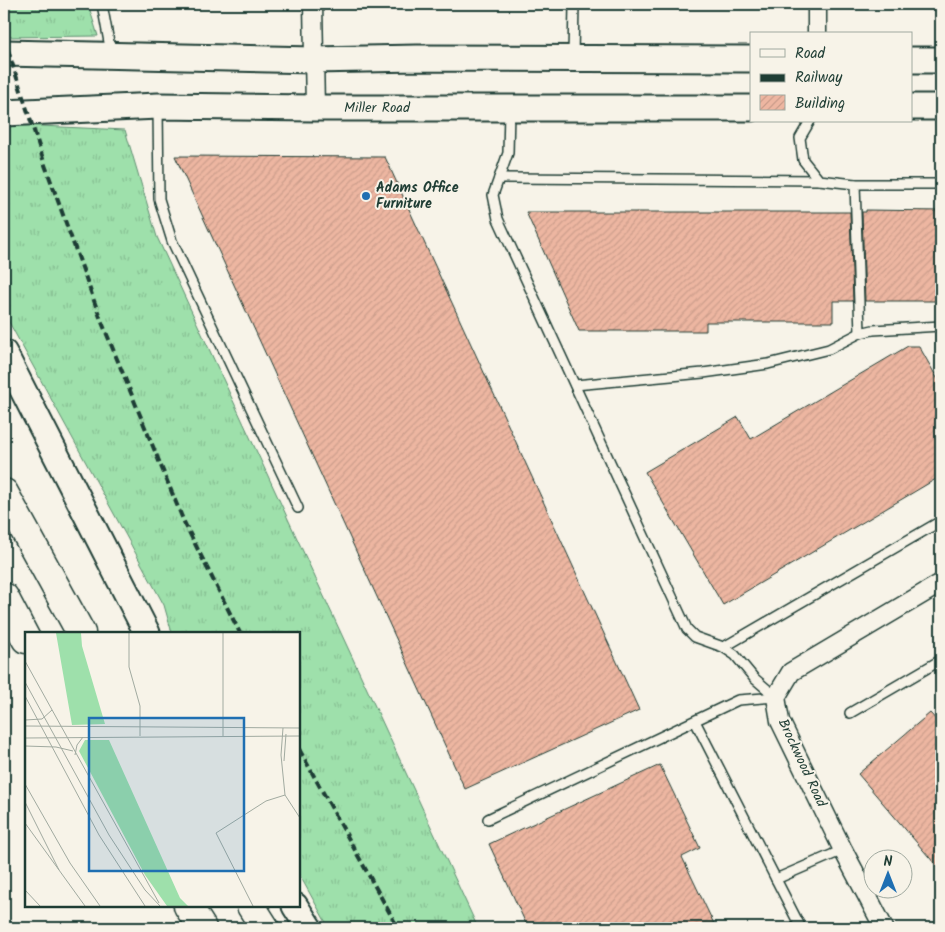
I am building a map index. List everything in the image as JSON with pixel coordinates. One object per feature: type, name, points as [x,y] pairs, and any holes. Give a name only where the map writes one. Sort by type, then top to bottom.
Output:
[{"type":"highway","points":[[4,493],[80,632]]},
{"type":"highway","points":[[4,597],[25,636]]},
{"type":"highway","points":[[189,907],[202,928]]},
{"type":"highway","points":[[251,907],[265,928]]},
{"type":"main road","points":[[4,53],[313,60],[417,58],[750,59]]},
{"type":"main road","points":[[912,60],[941,60]]},
{"type":"main road","name":"Miller Road","points":[[4,113],[158,106],[750,108]]},
{"type":"main road","points":[[912,107],[941,107]]},
{"type":"main road","points":[[4,353],[146,632]]},
{"type":"main road","points":[[297,907],[309,928]]},
{"type":"street","points":[[312,4],[315,108]]},
{"type":"street","points":[[817,4],[817,32]]},
{"type":"street","points":[[776,697],[791,672],[941,583]]},
{"type":"street","name":"Brockwood Road","points":[[776,697],[780,721],[843,850],[884,928]]},
{"type":"lane","points":[[102,4],[111,56]]},
{"type":"lane","points":[[573,58],[574,4]]},
{"type":"lane","points":[[158,106],[159,199],[172,241],[298,508]]},
{"type":"lane","points":[[509,108],[508,153],[493,195],[498,219],[687,629],[695,637],[724,648],[735,655],[754,678],[776,697]]},
{"type":"lane","points":[[809,122],[800,138],[803,160],[819,180]]},
{"type":"lane","points":[[499,178],[819,180],[855,184],[941,184]]},
{"type":"lane","points":[[855,184],[860,333]]},
{"type":"lane","points":[[575,385],[768,364],[829,350],[860,333],[874,330],[941,326]]},
{"type":"lane","points":[[724,648],[941,521]]},
{"type":"lane","points":[[850,713],[941,660]]},
{"type":"lane","points":[[488,819],[738,700],[776,697]]},
{"type":"lane","points":[[695,721],[801,928]]},
{"type":"lane","points":[[776,879],[843,850]]},
{"type":"green space","points":[[4,4],[88,4],[98,36],[4,37]]},
{"type":"green space","points":[[19,125],[125,130],[157,237],[478,928],[329,928],[300,876],[300,632],[172,632],[164,605],[4,313],[4,127]]},
{"type":"building","points":[[175,156],[385,157],[639,710],[465,789]]},
{"type":"building","points":[[866,210],[941,211],[941,301],[865,301],[862,212],[866,212]]},
{"type":"building","points":[[526,212],[850,212],[853,301],[833,301],[833,322],[706,322],[706,331],[579,331]]},
{"type":"building","points":[[908,346],[919,346],[941,385],[941,476],[723,605],[645,472],[738,417],[751,439]]},
{"type":"building","points":[[930,713],[941,725],[941,871],[858,774]]},
{"type":"building","points":[[660,765],[700,848],[682,857],[716,928],[528,928],[489,844]]},
{"type":"railway","points":[[4,38],[45,165],[101,320],[184,522],[239,632]]},
{"type":"railway","points":[[300,751],[398,928]]},
{"type":"place","name":"Adams Office Furniture","points":[[366,196]]}]
